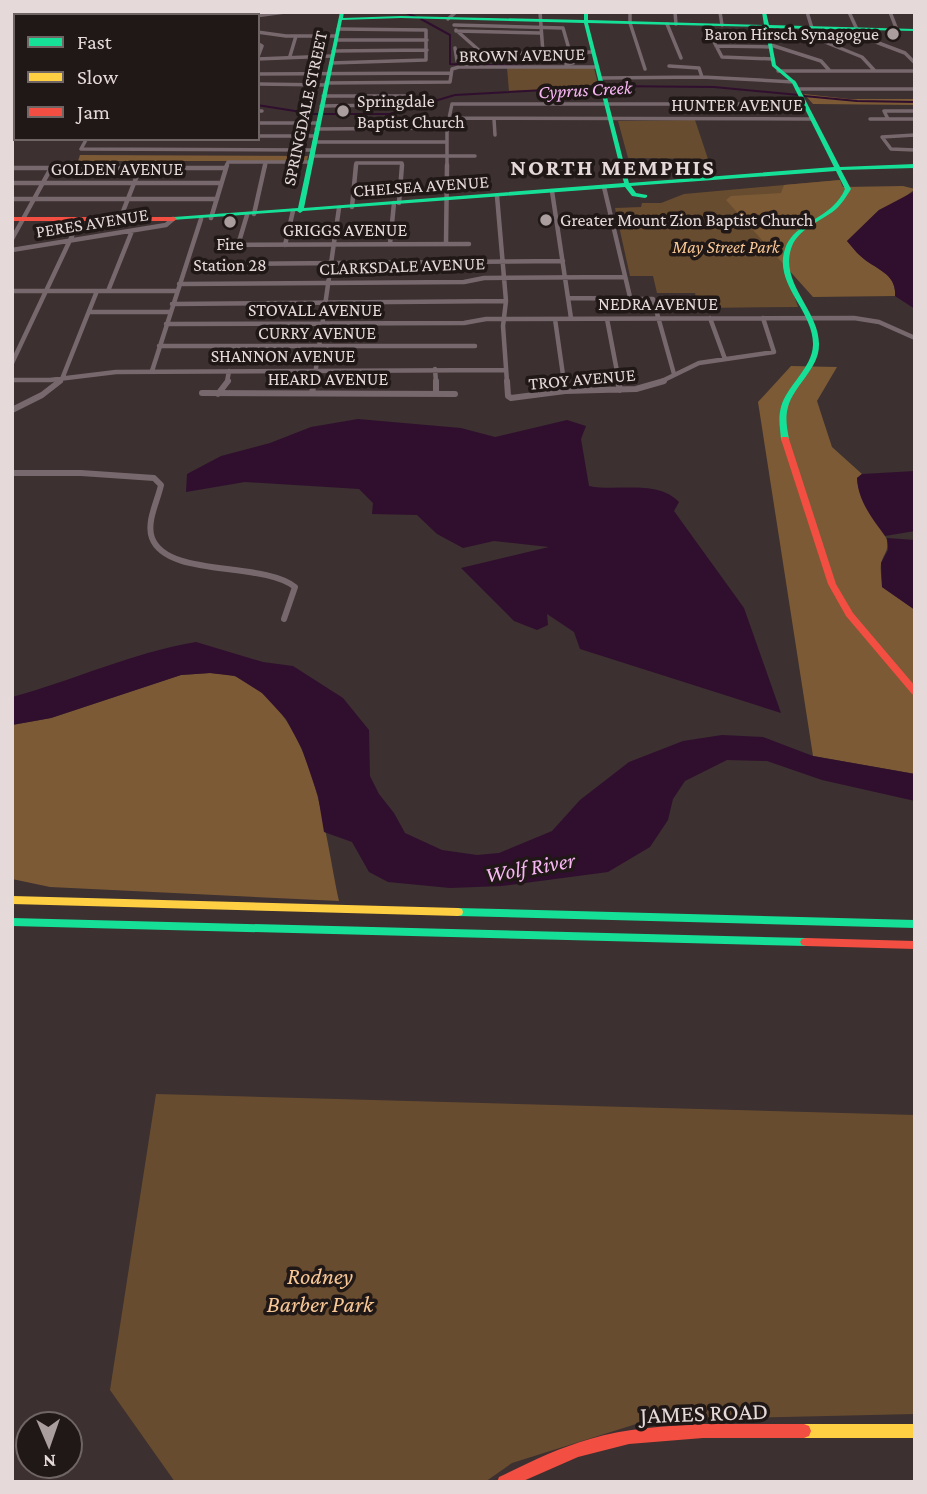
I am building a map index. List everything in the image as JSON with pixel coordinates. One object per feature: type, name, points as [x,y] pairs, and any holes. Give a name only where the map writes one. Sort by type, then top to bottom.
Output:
[{"type":"main road","points":[[764,12],[778,71],[800,93],[848,189],[846,199],[835,211],[799,232],[788,248],[786,264],[815,336],[814,352],[791,388],[782,417],[783,434],[832,584],[849,614],[915,692]]},
{"type":"main road","points":[[338,27],[419,18],[540,20],[586,17],[722,25],[769,39],[811,28],[915,30]]},
{"type":"main road","points":[[586,17],[627,185],[634,195],[645,196]]},
{"type":"main road","name":"SPRINGDALE STREET","points":[[297,211],[338,27]]},
{"type":"main road","name":"CHELSEA AVENUE","points":[[18,219],[206,219],[840,169],[915,166]]},
{"type":"main road","points":[[12,892],[97,902]]},
{"type":"main road","points":[[12,900],[915,924]]},
{"type":"main road","points":[[12,922],[915,945]]},
{"type":"main road","name":"JAMES ROAD","points":[[504,1482],[552,1460],[603,1442],[662,1432],[915,1431]]},
{"type":"street","points":[[259,15],[285,12]]},
{"type":"street","points":[[675,12],[671,24],[681,58]]},
{"type":"street","points":[[720,12],[722,25]]},
{"type":"street","points":[[807,12],[811,28],[820,42],[862,57],[875,71]]},
{"type":"street","points":[[849,12],[855,29],[864,38],[900,51],[915,63]]},
{"type":"street","points":[[890,12],[897,30]]},
{"type":"street","points":[[630,18],[645,69]]},
{"type":"street","points":[[453,19],[456,31],[482,53],[484,63]]},
{"type":"street","points":[[543,53],[540,20],[564,29],[571,52],[573,64],[525,66],[458,62],[455,51],[482,53],[543,53],[549,53],[571,52],[593,52]]},
{"type":"street","points":[[338,27],[428,40]]},
{"type":"street","points":[[259,32],[296,36],[338,27],[426,30],[428,40],[426,62],[329,69],[290,56]]},
{"type":"street","points":[[259,32],[272,28]]},
{"type":"street","points":[[456,31],[540,33]]},
{"type":"street","points":[[259,59],[285,59],[290,56],[296,36]]},
{"type":"street","points":[[773,59],[722,57],[714,36],[769,39],[821,61],[830,71]]},
{"type":"street","points":[[716,46],[769,39]]},
{"type":"street","points":[[259,84],[427,50]]},
{"type":"street","points":[[525,66],[526,53]]},
{"type":"street","points":[[549,53],[552,64]]},
{"type":"street","name":"BROWN AVENUE","points":[[329,69],[450,82],[452,69],[459,67],[525,66],[600,80],[702,77]]},
{"type":"street","points":[[669,66],[699,68],[702,77],[800,93]]},
{"type":"street","name":"BROWN AVENUE","points":[[259,74],[329,69],[451,73]]},
{"type":"street","points":[[778,71],[915,71]]},
{"type":"street","points":[[446,244],[447,128],[451,105],[606,103],[915,89]]},
{"type":"street","points":[[12,168],[140,168],[266,162],[316,130],[406,96],[383,106],[316,130],[259,136]]},
{"type":"street","points":[[888,119],[884,111],[915,111]]},
{"type":"street","name":"HUNTER AVENUE","points":[[450,118],[813,119]]},
{"type":"street","points":[[494,118],[495,135]]},
{"type":"street","points":[[870,119],[915,119]]},
{"type":"street","points":[[259,123],[447,142]]},
{"type":"street","points":[[259,136],[316,130],[447,128]]},
{"type":"street","points":[[316,130],[447,156],[475,156]]},
{"type":"street","points":[[915,135],[883,137],[893,150],[915,150]]},
{"type":"street","points":[[86,140],[81,149],[147,149],[227,140]]},
{"type":"street","points":[[147,149],[151,140]]},
{"type":"street","points":[[239,245],[266,162]]},
{"type":"street","points":[[352,207],[356,163],[402,163],[390,244]]},
{"type":"street","points":[[152,371],[179,284],[217,199],[227,165]]},
{"type":"street","points":[[12,239],[18,219],[34,199],[51,168]]},
{"type":"street","points":[[120,219],[140,168]]},
{"type":"street","name":"GOLDEN AVENUE","points":[[12,183],[221,183]]},
{"type":"street","points":[[604,187],[630,297]]},
{"type":"street","points":[[552,191],[571,318]]},
{"type":"street","points":[[497,196],[506,301],[506,370]]},
{"type":"street","points":[[12,199],[217,199]]},
{"type":"street","points":[[312,393],[340,208]]},
{"type":"street","name":"SPRINGDALE STREET","points":[[285,245],[297,211]]},
{"type":"street","points":[[12,363],[80,219]]},
{"type":"street","name":"PERES AVENUE","points":[[12,250],[166,225],[172,223],[173,219]]},
{"type":"street","points":[[108,291],[132,231]]},
{"type":"street","name":"GRIGGS AVENUE","points":[[222,245],[469,244]]},
{"type":"street","points":[[214,264],[563,261]]},
{"type":"street","name":"CLARKSDALE AVENUE","points":[[179,284],[464,282],[504,277],[625,277]]},
{"type":"street","points":[[12,291],[177,290]]},
{"type":"street","points":[[12,410],[42,395],[62,379],[97,291]]},
{"type":"street","points":[[568,298],[653,299],[674,374]]},
{"type":"street","points":[[172,304],[506,301]]},
{"type":"street","points":[[89,312],[170,312]]},
{"type":"street","name":"NEDRA AVENUE","points":[[464,323],[504,319],[571,318],[854,318],[875,319],[915,338]]},
{"type":"street","points":[[710,318],[724,359]]},
{"type":"street","name":"TROY AVENUE","points":[[506,370],[511,398],[565,391],[646,387],[699,363],[774,352],[762,318]]},
{"type":"street","points":[[555,319],[565,391]]},
{"type":"street","points":[[607,319],[620,390]]},
{"type":"street","name":"STOVALL AVENUE","points":[[166,324],[464,323]]},
{"type":"street","name":"CURRY AVENUE","points":[[159,346],[475,346]]},
{"type":"street","points":[[435,369],[436,392]]},
{"type":"street","name":"SHANNON AVENUE","points":[[62,379],[101,373],[152,371],[506,370]]},
{"type":"street","points":[[218,394],[227,384],[229,371]]},
{"type":"street","points":[[12,380],[62,379]]},
{"type":"street","name":"HEARD AVENUE","points":[[202,393],[455,394]]},
{"type":"street","points":[[12,473],[92,473],[154,478],[160,485],[151,530],[156,548],[164,555],[201,564],[282,576],[295,587],[284,619]]},
{"type":"green space","points":[[507,68],[594,68],[598,84],[564,89],[509,91]]},
{"type":"green space","points":[[695,120],[708,159],[628,158],[618,121]]},
{"type":"green space","name":"May Street Park","points":[[840,180],[781,256],[798,307],[698,308],[695,293],[657,293],[653,276],[630,276],[615,208],[661,203],[684,194]]},
{"type":"green space","name":"Rodney Barber Park","points":[[156,1094],[915,1115],[915,1414],[649,1420],[512,1463],[485,1482],[175,1482],[110,1390]]},
{"type":"shaded area","points":[[804,94],[849,99],[915,99],[915,105],[813,104]]},
{"type":"shaded area","points":[[80,155],[308,156],[307,161],[78,161]]},
{"type":"shaded area","points":[[840,180],[843,187],[903,186],[915,189],[901,200],[879,210],[847,241],[864,259],[890,278],[895,296],[813,297],[726,200],[731,196],[781,193],[784,185]]},
{"type":"shaded area","points":[[791,366],[837,367],[817,401],[832,447],[862,474],[857,478],[861,495],[886,538],[887,548],[881,567],[882,587],[915,610],[915,774],[813,756],[758,402]]},
{"type":"shaded area","points":[[210,673],[237,677],[263,694],[284,717],[299,744],[311,775],[339,901],[50,887],[12,879],[12,725],[51,718],[181,675]]},
{"type":"water","points":[[915,191],[915,309],[895,296],[890,278],[861,257],[847,241],[879,210]]},
{"type":"water","points":[[358,419],[461,428],[495,437],[567,420],[586,426],[581,439],[589,486],[648,488],[670,495],[679,502],[674,511],[744,608],[781,713],[580,649],[574,632],[547,614],[548,625],[537,630],[514,621],[461,568],[549,547],[494,541],[463,548],[437,534],[417,515],[372,514],[373,503],[359,489],[245,482],[186,492],[187,474],[221,456],[270,443],[311,427]]},
{"type":"water","points":[[915,471],[915,531],[885,536],[863,502],[857,478],[862,474]]},
{"type":"water","points":[[887,538],[915,540],[915,610],[882,587],[881,563],[888,550]]},
{"type":"water","name":"Wolf River","points":[[196,642],[263,662],[293,666],[343,698],[369,730],[370,776],[379,794],[405,833],[442,850],[477,855],[499,853],[552,831],[580,800],[629,762],[683,741],[722,735],[763,737],[813,756],[915,774],[915,801],[822,780],[767,761],[727,760],[685,781],[673,799],[668,820],[650,847],[608,872],[502,886],[450,888],[388,882],[369,872],[352,842],[324,832],[318,796],[302,749],[286,719],[262,693],[235,676],[210,673],[181,675],[51,718],[12,725],[12,697],[149,653]]},
{"type":"waterway","points":[[404,12],[416,17]]},
{"type":"waterway","points":[[421,19],[450,35],[450,64],[522,66]]},
{"type":"waterway","name":"Cyprus Creek","points":[[605,86],[714,87],[799,95]]},
{"type":"waterway","name":"Cyprus Creek","points":[[259,105],[314,114],[390,114],[455,95],[600,87]]},
{"type":"waterway","name":"Cyprus Creek","points":[[804,96],[857,101],[915,102]]},
{"type":"traffic: fast","points":[[300,211],[342,12]]},
{"type":"traffic: fast","points":[[586,12],[586,27],[627,185],[634,195],[645,196]]},
{"type":"traffic: fast","points":[[764,12],[774,66],[794,82],[848,189],[835,207],[800,231],[788,248],[787,272],[810,321],[816,345],[809,365],[795,384],[784,408],[782,422],[785,439]]},
{"type":"traffic: fast","points":[[340,19],[401,17],[915,30]]},
{"type":"traffic: fast","points":[[174,219],[862,167],[915,166]]},
{"type":"traffic: fast","points":[[458,912],[915,924]]},
{"type":"traffic: fast","points":[[12,922],[806,942]]},
{"type":"traffic: slow","points":[[12,900],[458,912]]},
{"type":"traffic: slow","points":[[804,1431],[915,1431]]},
{"type":"traffic: jam","points":[[12,219],[174,219]]},
{"type":"traffic: jam","points":[[785,439],[832,584],[849,614],[915,692]]},
{"type":"traffic: jam","points":[[806,942],[915,945]]},
{"type":"traffic: jam","points":[[504,1482],[553,1459],[604,1442],[629,1437],[703,1431],[804,1431]]},
{"type":"place","name":"Baron Hirsch Synagogue","points":[[893,34]]},
{"type":"place","name":"Springdale Baptist Church","points":[[343,111]]},
{"type":"place","name":"Greater Mount Zion Baptist Church","points":[[546,220]]},
{"type":"place","name":"Fire Station 28","points":[[230,222]]},
{"type":"district","name":"NORTH MEMPHIS","points":[[613,167]]}]
